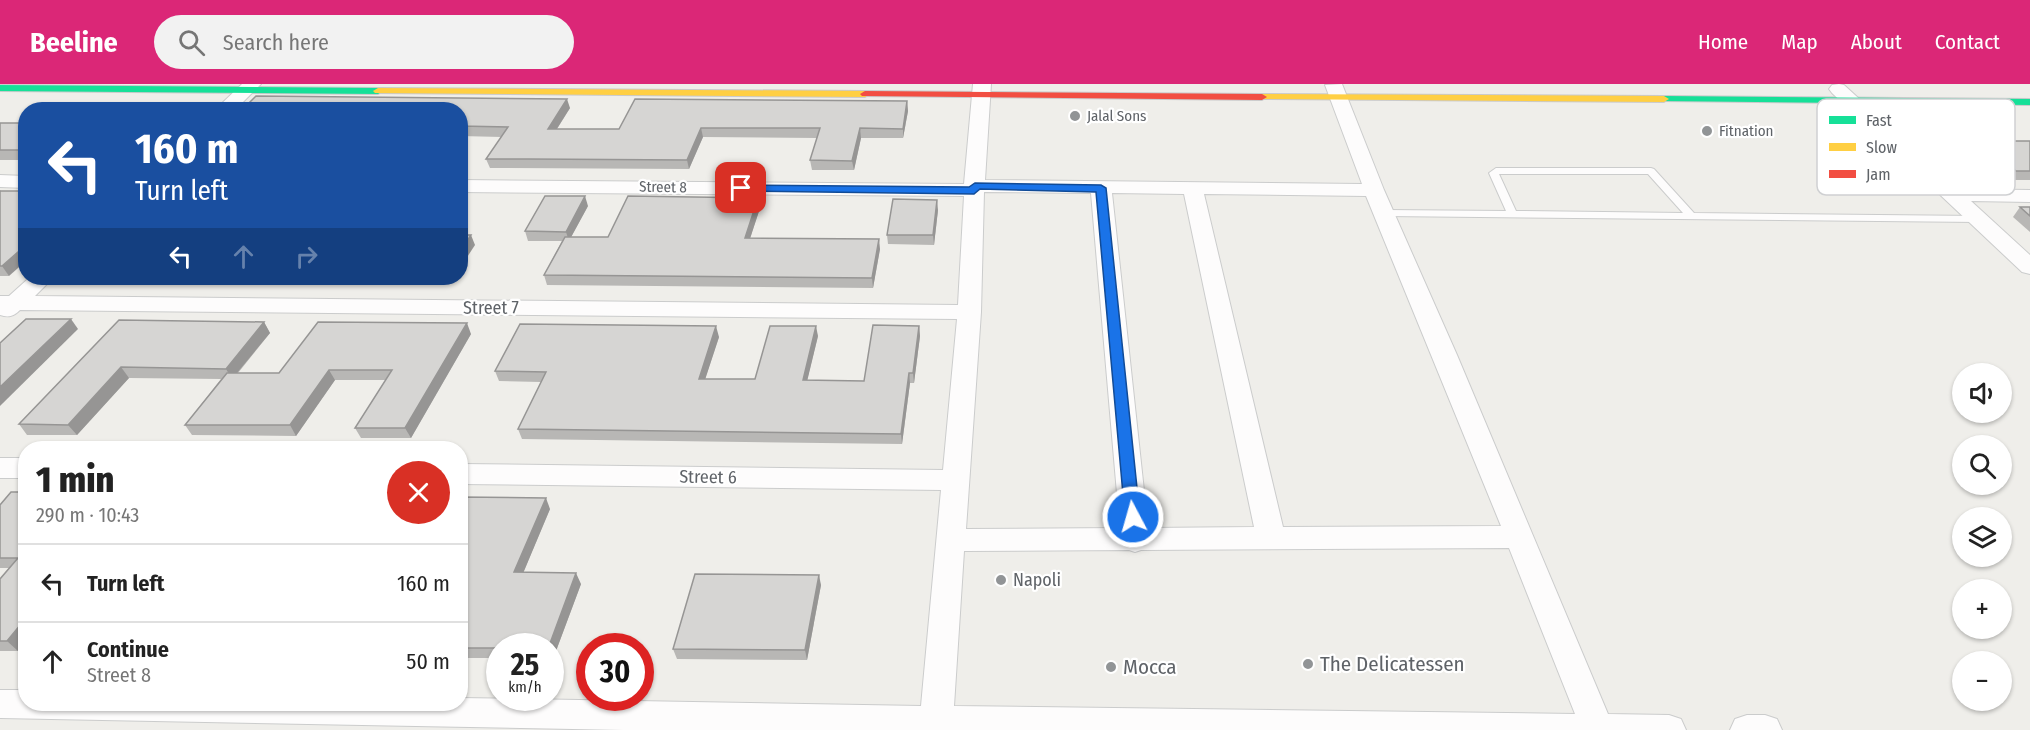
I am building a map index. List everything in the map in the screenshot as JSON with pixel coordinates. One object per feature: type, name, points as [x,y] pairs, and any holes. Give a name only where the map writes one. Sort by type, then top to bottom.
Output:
[{"type":"street","points":[[1031,84],[1336,92]]},
{"type":"street","points":[[233,102],[249,87]]},
{"type":"street","points":[[0,88],[982,90],[1844,95],[1950,99]]},
{"type":"street","points":[[936,721],[969,312],[974,188],[982,90]]},
{"type":"street","points":[[1844,95],[2030,90]]},
{"type":"street","points":[[1336,92],[1374,190],[1598,730]]},
{"type":"street","points":[[1844,95],[1848,99]]},
{"type":"street","points":[[2015,101],[2030,102]]},
{"type":"street","points":[[0,182],[18,182]]},
{"type":"street","name":"Street 8","points":[[468,186],[1374,190]]},
{"type":"street","points":[[1101,188],[1135,540]]},
{"type":"street","points":[[1193,189],[1271,538]]},
{"type":"street","points":[[1951,195],[2030,196]]},
{"type":"street","points":[[1951,195],[2030,267]]},
{"type":"street","points":[[5,308],[33,285]]},
{"type":"street","name":"Street 7","points":[[5,308],[969,312]]},
{"type":"street","points":[[0,468],[18,468]]},
{"type":"street","name":"Street 6","points":[[468,474],[955,480]]},
{"type":"street","points":[[950,540],[1519,537]]},
{"type":"street","points":[[0,704],[18,705]]},
{"type":"street","points":[[222,711],[570,722],[818,725],[936,721],[1063,726],[1669,730]]},
{"type":"street","points":[[1747,730],[1762,730]]},
{"type":"lane","points":[[1512,214],[1494,173],[1496,171],[1651,171],[1691,216]]},
{"type":"lane","points":[[1385,213],[1978,219]]},
{"type":"building","points":[[256,96],[567,99],[548,129],[619,129],[635,99],[907,101],[903,129],[860,128],[852,161],[810,160],[820,128],[701,128],[687,160],[486,159],[508,127],[468,126],[468,102],[250,102]]},
{"type":"building","points":[[0,123],[18,123],[18,150],[0,150]]},
{"type":"building","points":[[2015,141],[2030,141],[2030,171],[2016,171]]},
{"type":"building","points":[[0,191],[18,191],[18,252],[0,266]]},
{"type":"building","points":[[545,196],[585,196],[566,232],[525,231]]},
{"type":"building","points":[[628,196],[758,198],[745,238],[879,239],[872,278],[544,275],[565,237],[608,237]]},
{"type":"building","points":[[893,199],[937,200],[933,235],[887,235]]},
{"type":"building","points":[[2020,207],[2030,207],[2030,216]]},
{"type":"building","points":[[26,319],[71,319],[0,387],[0,343]]},
{"type":"building","points":[[119,320],[264,322],[226,369],[121,367],[68,425],[19,424]]},
{"type":"building","points":[[318,322],[467,323],[405,428],[355,428],[392,370],[329,370],[290,425],[185,425],[227,373],[279,373]]},
{"type":"building","points":[[520,324],[716,326],[699,379],[755,379],[770,326],[816,326],[803,380],[864,381],[873,325],[919,326],[913,373],[909,373],[901,434],[518,429],[546,372],[495,371]]},
{"type":"building","points":[[11,492],[18,492],[18,558],[0,558],[0,505]]},
{"type":"building","points":[[468,497],[546,498],[514,572],[576,573],[554,633],[486,633],[486,648],[468,648]]},
{"type":"building","points":[[18,558],[18,628],[7,641],[0,641],[0,579]]},
{"type":"building","points":[[695,574],[819,575],[805,650],[673,649]]},
{"type":"traffic: fast","points":[[0,88],[378,91]]},
{"type":"traffic: fast","points":[[1664,99],[1817,100]]},
{"type":"traffic: fast","points":[[2015,102],[2030,102]]},
{"type":"traffic: slow","points":[[378,91],[865,94]]},
{"type":"traffic: slow","points":[[1262,97],[1664,99]]},
{"type":"traffic: jam","points":[[865,94],[1262,97]]},
{"type":"place","name":"Jalal Sons","points":[[1075,116]]},
{"type":"place","name":"Fitnation","points":[[1707,131]]},
{"type":"place","name":"Napoli","points":[[1001,580]]},
{"type":"place","name":"The Delicatessen","points":[[1308,664]]},
{"type":"place","name":"Mocca","points":[[1111,667]]},
{"type":"route","points":[[741,188],[974,190],[975,186],[1101,188],[1133,517]]}]
